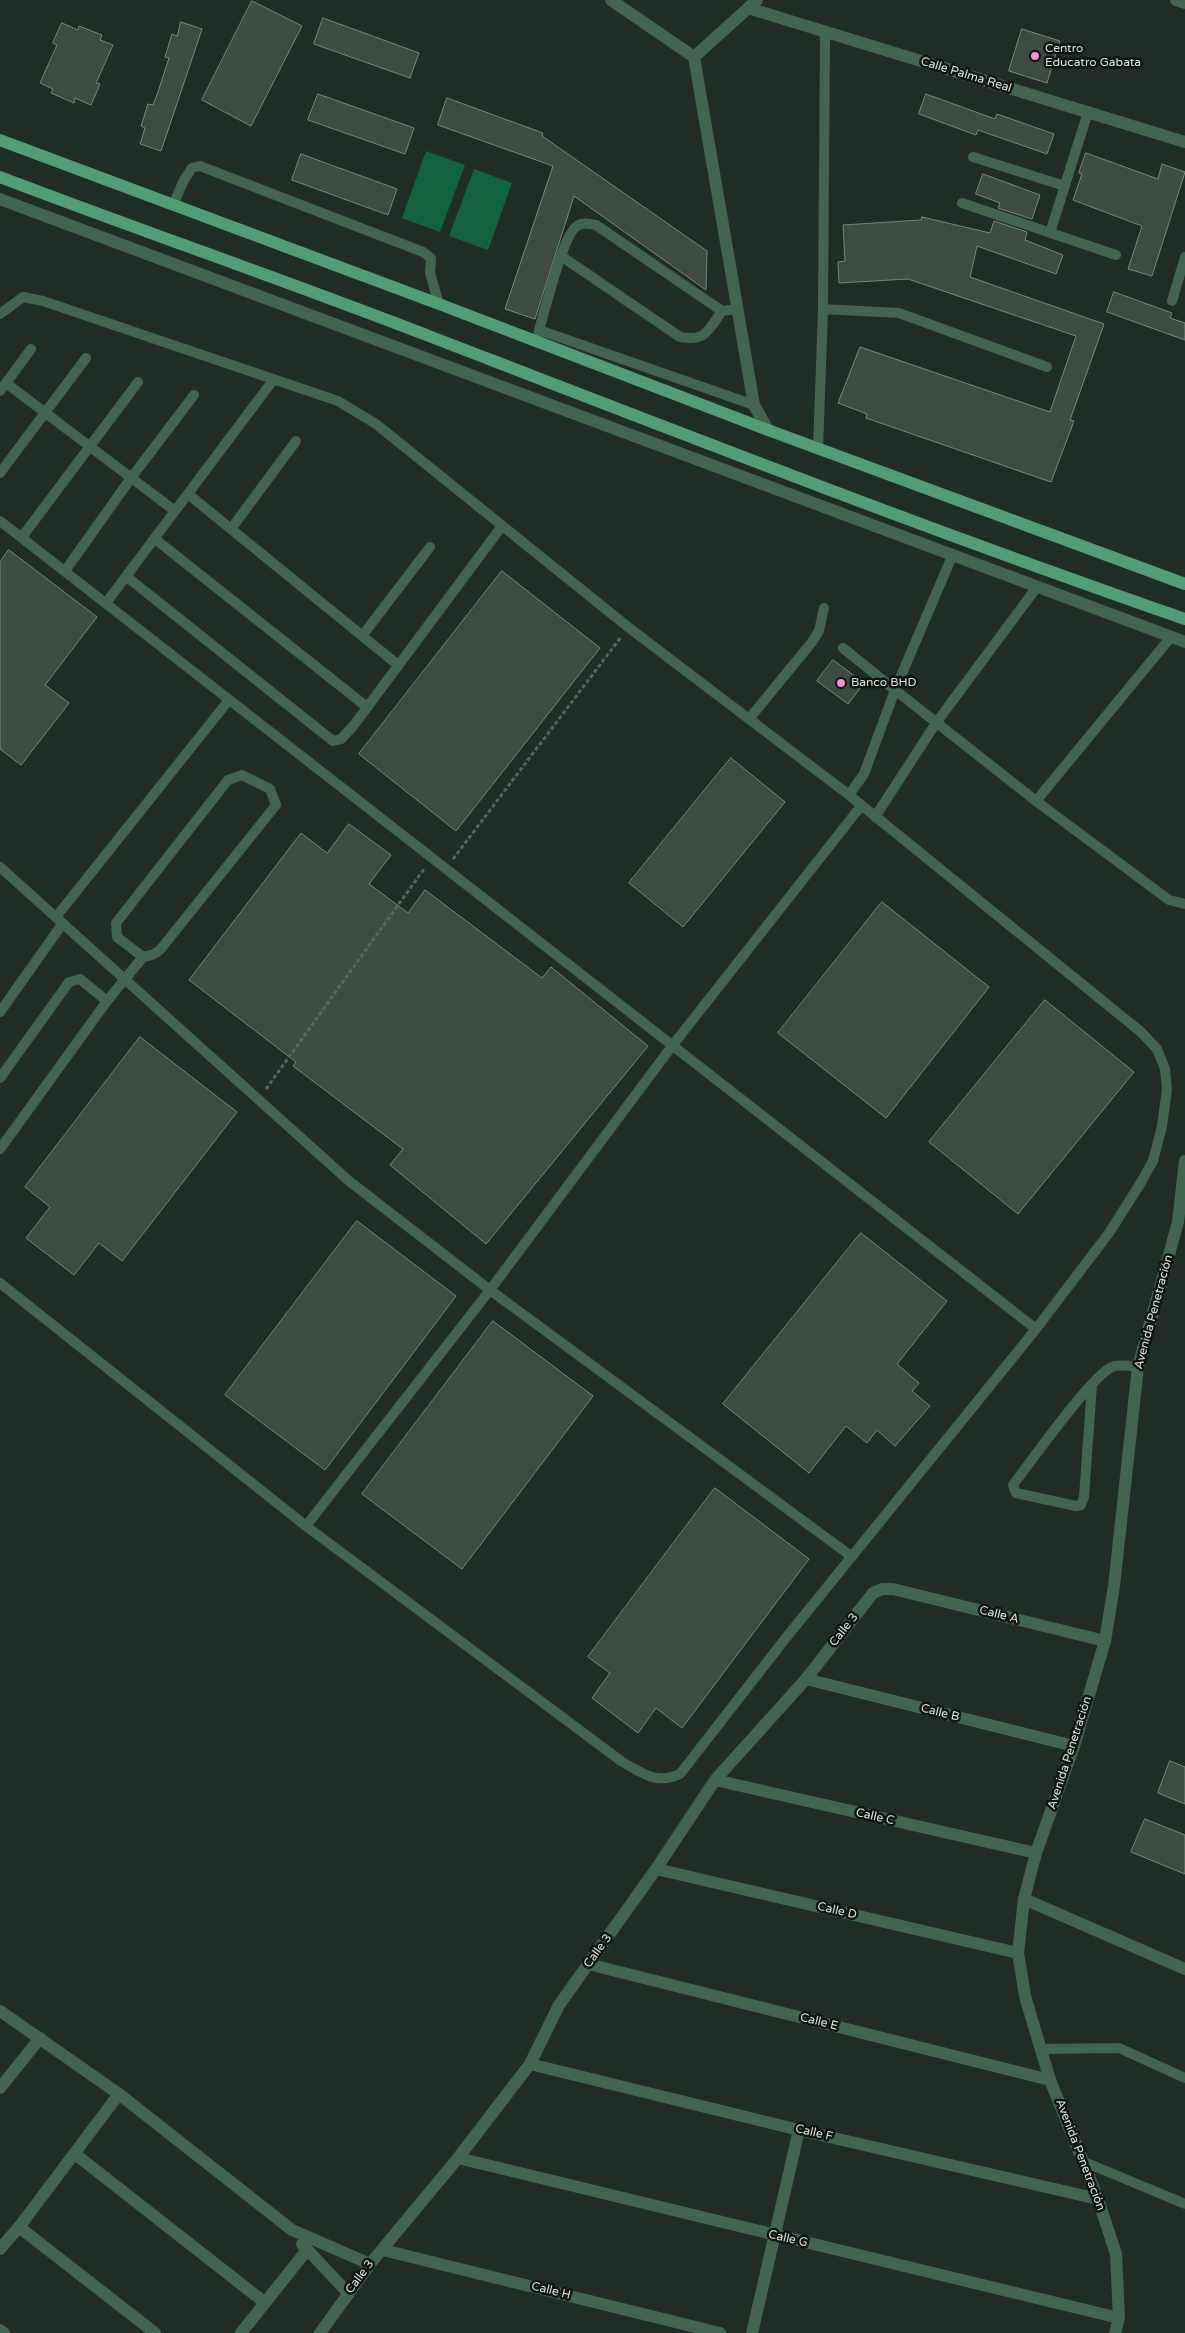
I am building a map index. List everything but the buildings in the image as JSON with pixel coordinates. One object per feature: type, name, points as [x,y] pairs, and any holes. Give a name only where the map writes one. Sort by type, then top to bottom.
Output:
[{"type":"main road","points":[[0,140],[439,304],[539,337],[768,430],[1185,584]]},
{"type":"main road","points":[[0,176],[428,336],[790,475],[1056,574],[1185,619]]},
{"type":"street","points":[[611,0],[694,57],[754,405],[768,430]]},
{"type":"street","points":[[1176,0],[1185,3]]},
{"type":"street","points":[[694,57],[753,4]]},
{"type":"street","name":"Calle Palma Real","points":[[753,4],[825,32],[1185,142]]},
{"type":"street","points":[[0,199],[1185,642]]},
{"type":"street","name":"Avenida Penetración","points":[[1115,2333],[1118,2318],[1116,2254],[1098,2199],[1050,2080],[1025,1996],[1018,1953],[1024,1899],[1036,1853],[1074,1746],[1105,1641],[1114,1586],[1138,1367],[1178,1222],[1185,1161]]},
{"type":"street","name":"Calle 3","points":[[320,2333],[370,2264],[458,2158],[530,2064],[559,2005],[656,1869],[715,1780],[806,1679],[872,1592],[882,1589],[893,1589]]},
{"type":"street","name":"Calle A","points":[[893,1589],[1105,1641]]},
{"type":"street","name":"Calle B","points":[[806,1679],[1074,1746]]},
{"type":"street","name":"Calle C","points":[[715,1780],[1036,1853]]},
{"type":"street","name":"Calle D","points":[[656,1869],[1018,1953]]},
{"type":"street","points":[[1024,1899],[1185,1968]]},
{"type":"street","name":"Calle E","points":[[588,1964],[1050,2080]]},
{"type":"street","points":[[0,2011],[119,2094],[292,2230],[370,2264]]},
{"type":"street","points":[[0,2088],[40,2038]]},
{"type":"street","name":"Calle F","points":[[530,2064],[799,2130],[1098,2199]]},
{"type":"street","points":[[0,2249],[19,2227],[119,2094]]},
{"type":"street","points":[[752,2333],[799,2130]]},
{"type":"street","points":[[74,2154],[264,2302]]},
{"type":"street","name":"Calle G","points":[[458,2158],[1118,2318]]},
{"type":"street","points":[[19,2227],[155,2333]]},
{"type":"street","points":[[292,2230],[307,2250],[348,2293]]},
{"type":"street","points":[[241,2333],[307,2250]]},
{"type":"street","name":"Calle H","points":[[383,2250],[720,2333]]},
{"type":"street","points":[[0,2330],[4,2333]]},
{"type":"lane","points":[[818,449],[823,309],[825,32]]},
{"type":"lane","points":[[1050,233],[1088,112]]},
{"type":"lane","points":[[974,158],[1065,186]]},
{"type":"lane","points":[[173,205],[184,180],[192,168],[200,166],[423,252],[431,258],[430,273],[439,304]]},
{"type":"lane","points":[[962,203],[1116,255]]},
{"type":"lane","points":[[737,309],[722,311],[596,225],[587,223],[577,226],[566,242],[539,337],[754,405]]},
{"type":"lane","points":[[561,256],[680,337],[692,340],[700,338],[708,331],[722,311]]},
{"type":"lane","points":[[1172,300],[1185,257]]},
{"type":"lane","points":[[0,314],[23,297],[43,301],[338,401],[376,424],[628,627],[849,795],[1140,1032],[1157,1049],[1165,1069],[1166,1089],[1162,1126],[1153,1161],[1110,1233],[1036,1329],[851,1556],[680,1774],[667,1780],[645,1775],[621,1761],[306,1526],[0,1283]]},
{"type":"lane","points":[[823,309],[899,313],[1047,367]]},
{"type":"lane","points":[[31,350],[3,387],[45,412],[175,511]]},
{"type":"lane","points":[[0,473],[86,358]]},
{"type":"lane","points":[[106,603],[274,378]]},
{"type":"lane","points":[[22,537],[138,382]]},
{"type":"lane","points":[[65,571],[131,478],[194,395]]},
{"type":"lane","points":[[230,529],[296,440]]},
{"type":"lane","points":[[188,494],[398,665]]},
{"type":"lane","points":[[0,521],[1036,1329]]},
{"type":"lane","points":[[127,577],[333,740],[342,739],[502,526]]},
{"type":"lane","points":[[155,539],[367,707]]},
{"type":"lane","points":[[362,636],[430,547]]},
{"type":"lane","points":[[849,795],[864,774],[895,690],[953,554]]},
{"type":"lane","points":[[875,817],[936,723],[1037,587]]},
{"type":"lane","points":[[749,719],[812,642],[819,631],[824,608]]},
{"type":"lane","points":[[1036,801],[1171,637]]},
{"type":"lane","points":[[843,648],[1036,801],[1169,900],[1185,904]]},
{"type":"lane","points":[[0,1012],[59,920],[229,700]]},
{"type":"lane","points":[[0,1149],[108,1000],[143,957],[152,955],[160,950],[276,805],[270,789],[242,775],[228,780],[116,923],[117,937],[143,957]]},
{"type":"lane","points":[[306,1526],[490,1290],[672,1046],[861,806]]},
{"type":"lane","points":[[0,867],[349,1181],[490,1290],[851,1556]]},
{"type":"lane","points":[[0,1078],[69,982],[80,979],[108,1000]]},
{"type":"lane","points":[[1092,1385],[1084,1496],[1081,1505],[1076,1506],[1016,1493],[1013,1485],[1092,1385],[1110,1367],[1138,1367]]},
{"type":"lane","points":[[1041,2049],[1118,2048],[1185,2078]]},
{"type":"lane","points":[[1082,2161],[1185,2204]]},
{"type":"path","points":[[445,869],[628,627]]},
{"type":"path","points":[[258,1100],[432,859]]},
{"type":"green space","points":[[426,151],[465,165],[440,232],[402,218]]},
{"type":"green space","points":[[474,169],[512,183],[488,250],[449,236]]},
{"type":"place","name":"Centro Educatro Gabata","points":[[1035,56]]},
{"type":"place","name":"Banco BHD","points":[[841,683]]}]
